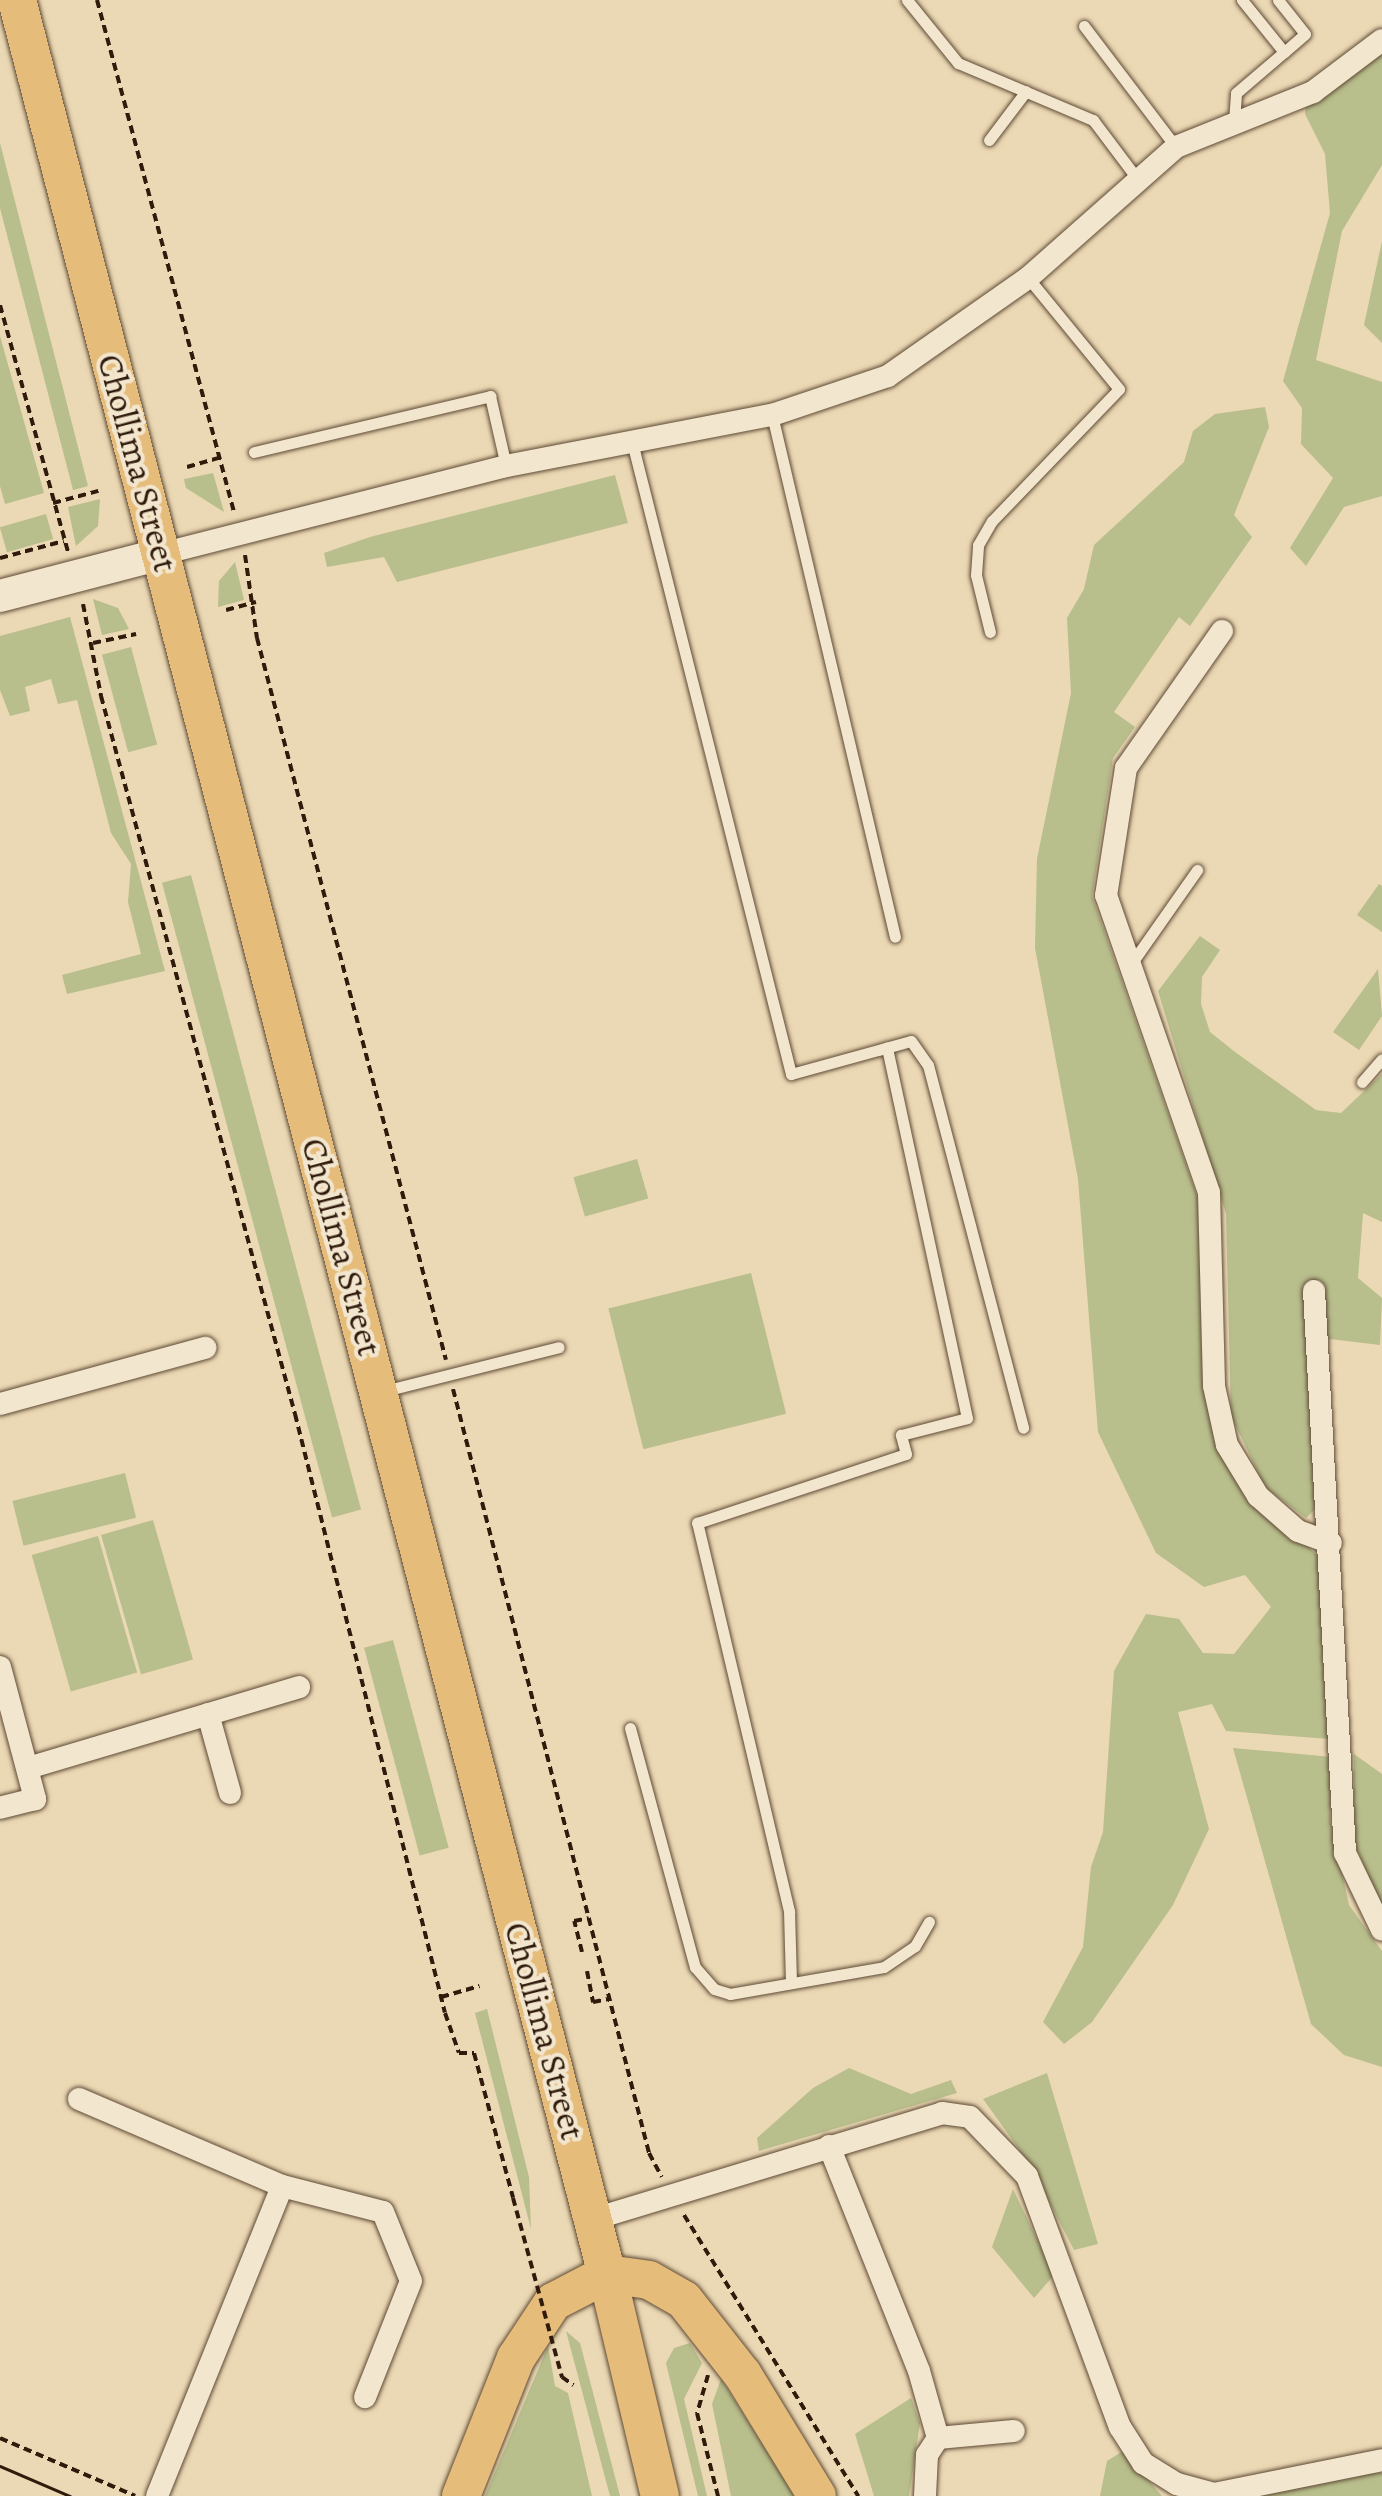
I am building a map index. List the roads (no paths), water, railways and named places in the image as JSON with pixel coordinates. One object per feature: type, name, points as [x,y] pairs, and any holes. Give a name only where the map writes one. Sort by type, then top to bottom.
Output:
[{"type":"main road","name":"Chollima Street","points":[[17,0],[382,1392],[608,2274],[660,2496]]},
{"type":"main road","points":[[0,596],[161,554]]},
{"type":"main road","points":[[461,2496],[516,2358],[553,2302],[608,2274],[649,2280],[684,2300],[740,2342],[818,2496]]},
{"type":"street","points":[[161,554],[506,466],[631,438],[772,416],[888,376],[1028,278],[1136,177],[1176,147],[1313,92],[1382,40]]},
{"type":"street","points":[[1222,630],[1126,768],[1106,895],[1128,968],[1209,1193],[1214,1386],[1227,1445],[1258,1496],[1298,1531],[1332,1543]]},
{"type":"street","points":[[1314,1292],[1332,1543],[1346,1853],[1382,1930]]},
{"type":"street","points":[[0,1404],[204,1348]]},
{"type":"street","points":[[0,1666],[35,1799],[0,1808]]},
{"type":"street","points":[[28,1768],[299,1687]]},
{"type":"street","points":[[208,1714],[230,1793]]},
{"type":"street","points":[[79,2098],[282,2186],[383,2212],[411,2281],[365,2397]]},
{"type":"street","points":[[594,2220],[942,2112],[970,2117],[998,2138],[1027,2176],[1120,2427],[1143,2463],[1177,2484],[1214,2494],[1382,2460]]},
{"type":"street","points":[[829,2146],[919,2371],[938,2438],[927,2455],[925,2496]]},
{"type":"street","points":[[156,2496],[282,2186]]},
{"type":"street","points":[[938,2438],[1014,2431]]},
{"type":"lane","points":[[907,0],[958,63],[1092,120],[1136,177]]},
{"type":"lane","points":[[1242,0],[1284,52]]},
{"type":"lane","points":[[1234,122],[1236,93],[1305,34],[1278,0]]},
{"type":"lane","points":[[1084,26],[1176,147]]},
{"type":"lane","points":[[989,140],[1026,91]]},
{"type":"lane","points":[[990,632],[976,575],[978,545],[992,521],[1119,389],[1028,278]]},
{"type":"lane","points":[[254,452],[490,396],[506,466]]},
{"type":"lane","points":[[772,416],[895,936]]},
{"type":"lane","points":[[631,438],[791,1074],[911,1042],[928,1066],[1022,1428]]},
{"type":"lane","points":[[1128,968],[1197,870]]},
{"type":"lane","points":[[791,1982],[790,1911],[697,1522],[906,1454],[901,1435],[967,1418],[887,1048]]},
{"type":"lane","points":[[1362,1082],[1382,1059]]},
{"type":"lane","points":[[382,1392],[559,1347]]},
{"type":"lane","points":[[630,1728],[694,1967],[714,1989],[730,1994],[884,1966],[915,1946],[929,1922]]},
{"type":"tram line","points":[[0,2466],[70,2496]]}]
